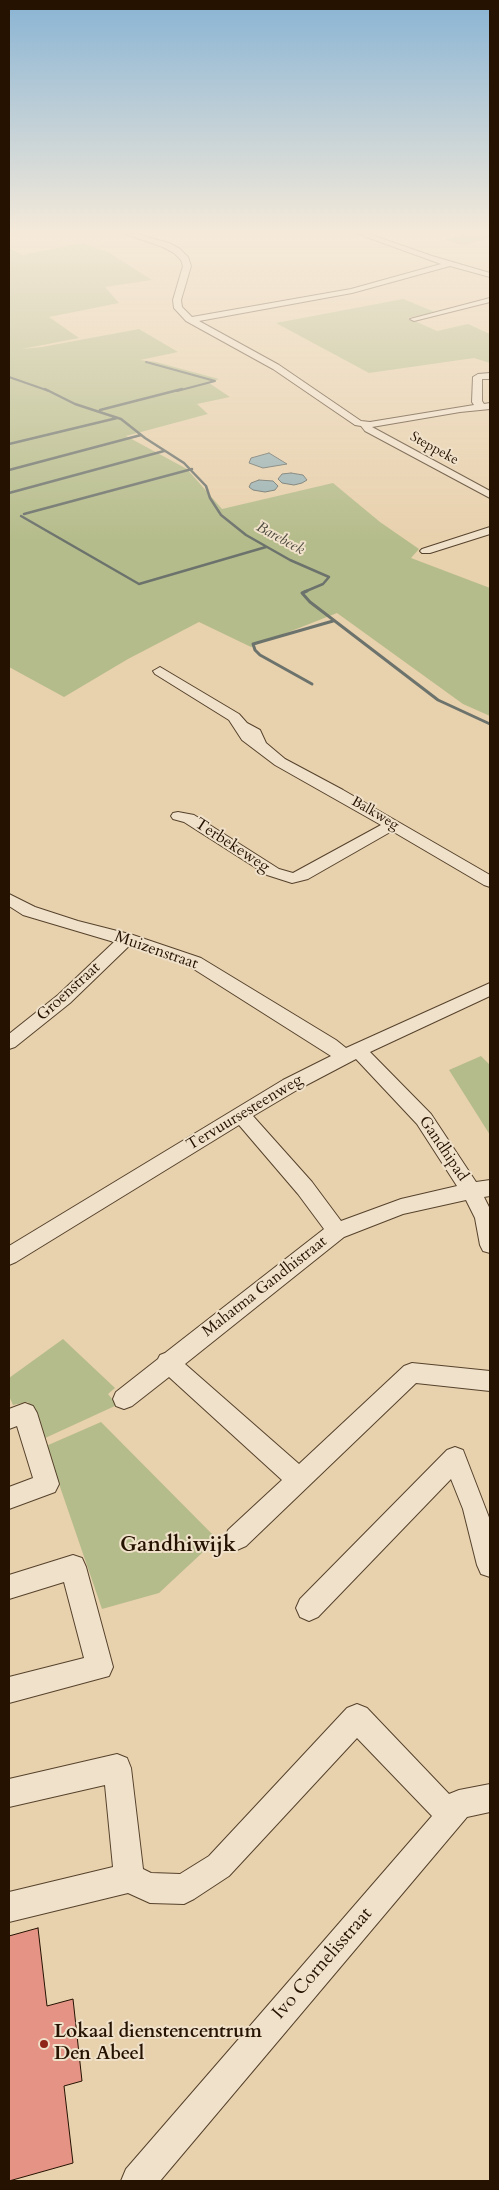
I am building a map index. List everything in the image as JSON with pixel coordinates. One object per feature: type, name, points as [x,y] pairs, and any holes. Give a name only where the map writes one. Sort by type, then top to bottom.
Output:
[{"type":"street","points":[[220,336],[276,368],[353,420],[365,425],[486,406]]},
{"type":"street","points":[[486,406],[477,402],[478,377],[490,376]]},
{"type":"street","name":"Steppeke","points":[[365,425],[368,429],[490,495]]},
{"type":"street","points":[[426,551],[490,530]]},
{"type":"street","name":"Balkweg","points":[[160,671],[234,717],[242,726],[255,733],[260,745],[280,762],[392,824],[490,882]]},
{"type":"street","name":"Terbekeweg","points":[[178,816],[189,818],[273,872],[292,878],[302,876],[392,824]]},
{"type":"street","name":"Muizenstraat","points":[[9,899],[29,911],[72,925],[127,939],[196,962],[330,1045],[351,1054]]},
{"type":"street","name":"Groenstraat","points":[[9,1043],[64,999],[127,939]]},
{"type":"street","name":"Tervuursesteenweg","points":[[9,1256],[290,1085],[351,1054],[490,989]]},
{"type":"street","name":"Gandhipad","points":[[351,1054],[424,1119],[455,1164],[481,1189]]},
{"type":"street","name":"Mahatma Gandhistraat","points":[[124,1399],[168,1362],[337,1231],[305,1188],[241,1115]]},
{"type":"street","points":[[481,1189],[490,1245]]},
{"type":"street","name":"Gandhipad","points":[[337,1231],[401,1207],[481,1189]]},
{"type":"street","points":[[168,1362],[299,1480]]},
{"type":"street","points":[[237,1538],[412,1373],[490,1381]]},
{"type":"street","points":[[9,1419],[24,1413],[47,1484],[9,1498]]},
{"type":"street","points":[[309,1608],[455,1458],[474,1509],[490,1564]]},
{"type":"street","points":[[9,1587],[73,1567],[100,1668],[9,1690]]},
{"type":"street","points":[[9,1907],[129,1878],[150,1888],[184,1889],[219,1866],[357,1718],[451,1816]]},
{"type":"street","points":[[9,1793],[117,1768],[129,1878]]},
{"type":"street","name":"Ivo Cornelisstraat","points":[[138,2181],[451,1816],[459,1804],[490,1798]]},
{"type":"green space","points":[[9,336],[76,336],[79,338],[22,349],[100,336],[151,336],[178,352],[140,360],[156,362],[219,379],[209,383],[230,397],[197,404],[208,414],[126,436],[187,469],[222,509],[333,483],[380,522],[419,549],[411,558],[490,588],[490,716],[463,704],[337,613],[251,647],[199,622],[128,659],[64,697],[9,667]]},
{"type":"green space","points":[[301,336],[490,336],[490,363],[474,358],[369,373]]},
{"type":"green space","points":[[481,1056],[490,1065],[490,1135],[449,1070]]},
{"type":"green space","points":[[63,1339],[115,1388],[108,1394],[117,1405],[43,1439],[28,1402],[13,1405],[9,1396],[9,1378]]},
{"type":"green space","points":[[101,1422],[217,1539],[159,1593],[102,1609],[46,1446]]},
{"type":"water","points":[[269,453],[287,464],[263,468],[249,463],[251,458]]},
{"type":"water","points":[[282,474],[303,475],[307,480],[294,485],[282,483],[278,479]]},
{"type":"water","points":[[259,480],[273,481],[278,486],[275,490],[265,492],[253,490],[249,487],[251,483]]},
{"type":"building","name":"Lokaal dienstencentrum Den Abeel","points":[[38,1928],[47,2006],[73,1999],[82,2081],[64,2086],[73,2163],[9,2181],[9,1936]]},
{"type":"waterway","points":[[146,362],[215,381],[177,391]]},
{"type":"waterway","name":"Barebeek","points":[[9,377],[49,391]]},
{"type":"waterway","name":"Barebeek","points":[[45,389],[49,391]]},
{"type":"waterway","points":[[100,410],[182,389]]},
{"type":"waterway","name":"Barebeek","points":[[49,391],[75,404],[121,419],[145,438],[184,463],[190,469]]},
{"type":"waterway","points":[[9,444],[117,418]]},
{"type":"waterway","points":[[9,470],[141,435]]},
{"type":"waterway","points":[[9,493],[164,451]]},
{"type":"waterway","points":[[24,514],[190,469]]},
{"type":"waterway","name":"Barebeek","points":[[190,469],[206,486],[210,498],[221,515],[246,535],[290,560],[329,577],[323,584],[304,592]]},
{"type":"waterway","points":[[21,516],[139,584],[266,547]]},
{"type":"waterway","name":"Barebeek","points":[[307,591],[302,593],[310,602],[438,700],[490,724]]},
{"type":"waterway","points":[[312,684],[260,655],[255,650],[253,644],[333,621]]},
{"type":"place","name":"Lokaal dienstencentrum Den Abeel","points":[[44,2044]]},
{"type":"district","name":"Gandhiwijk","points":[[178,1546]]}]
